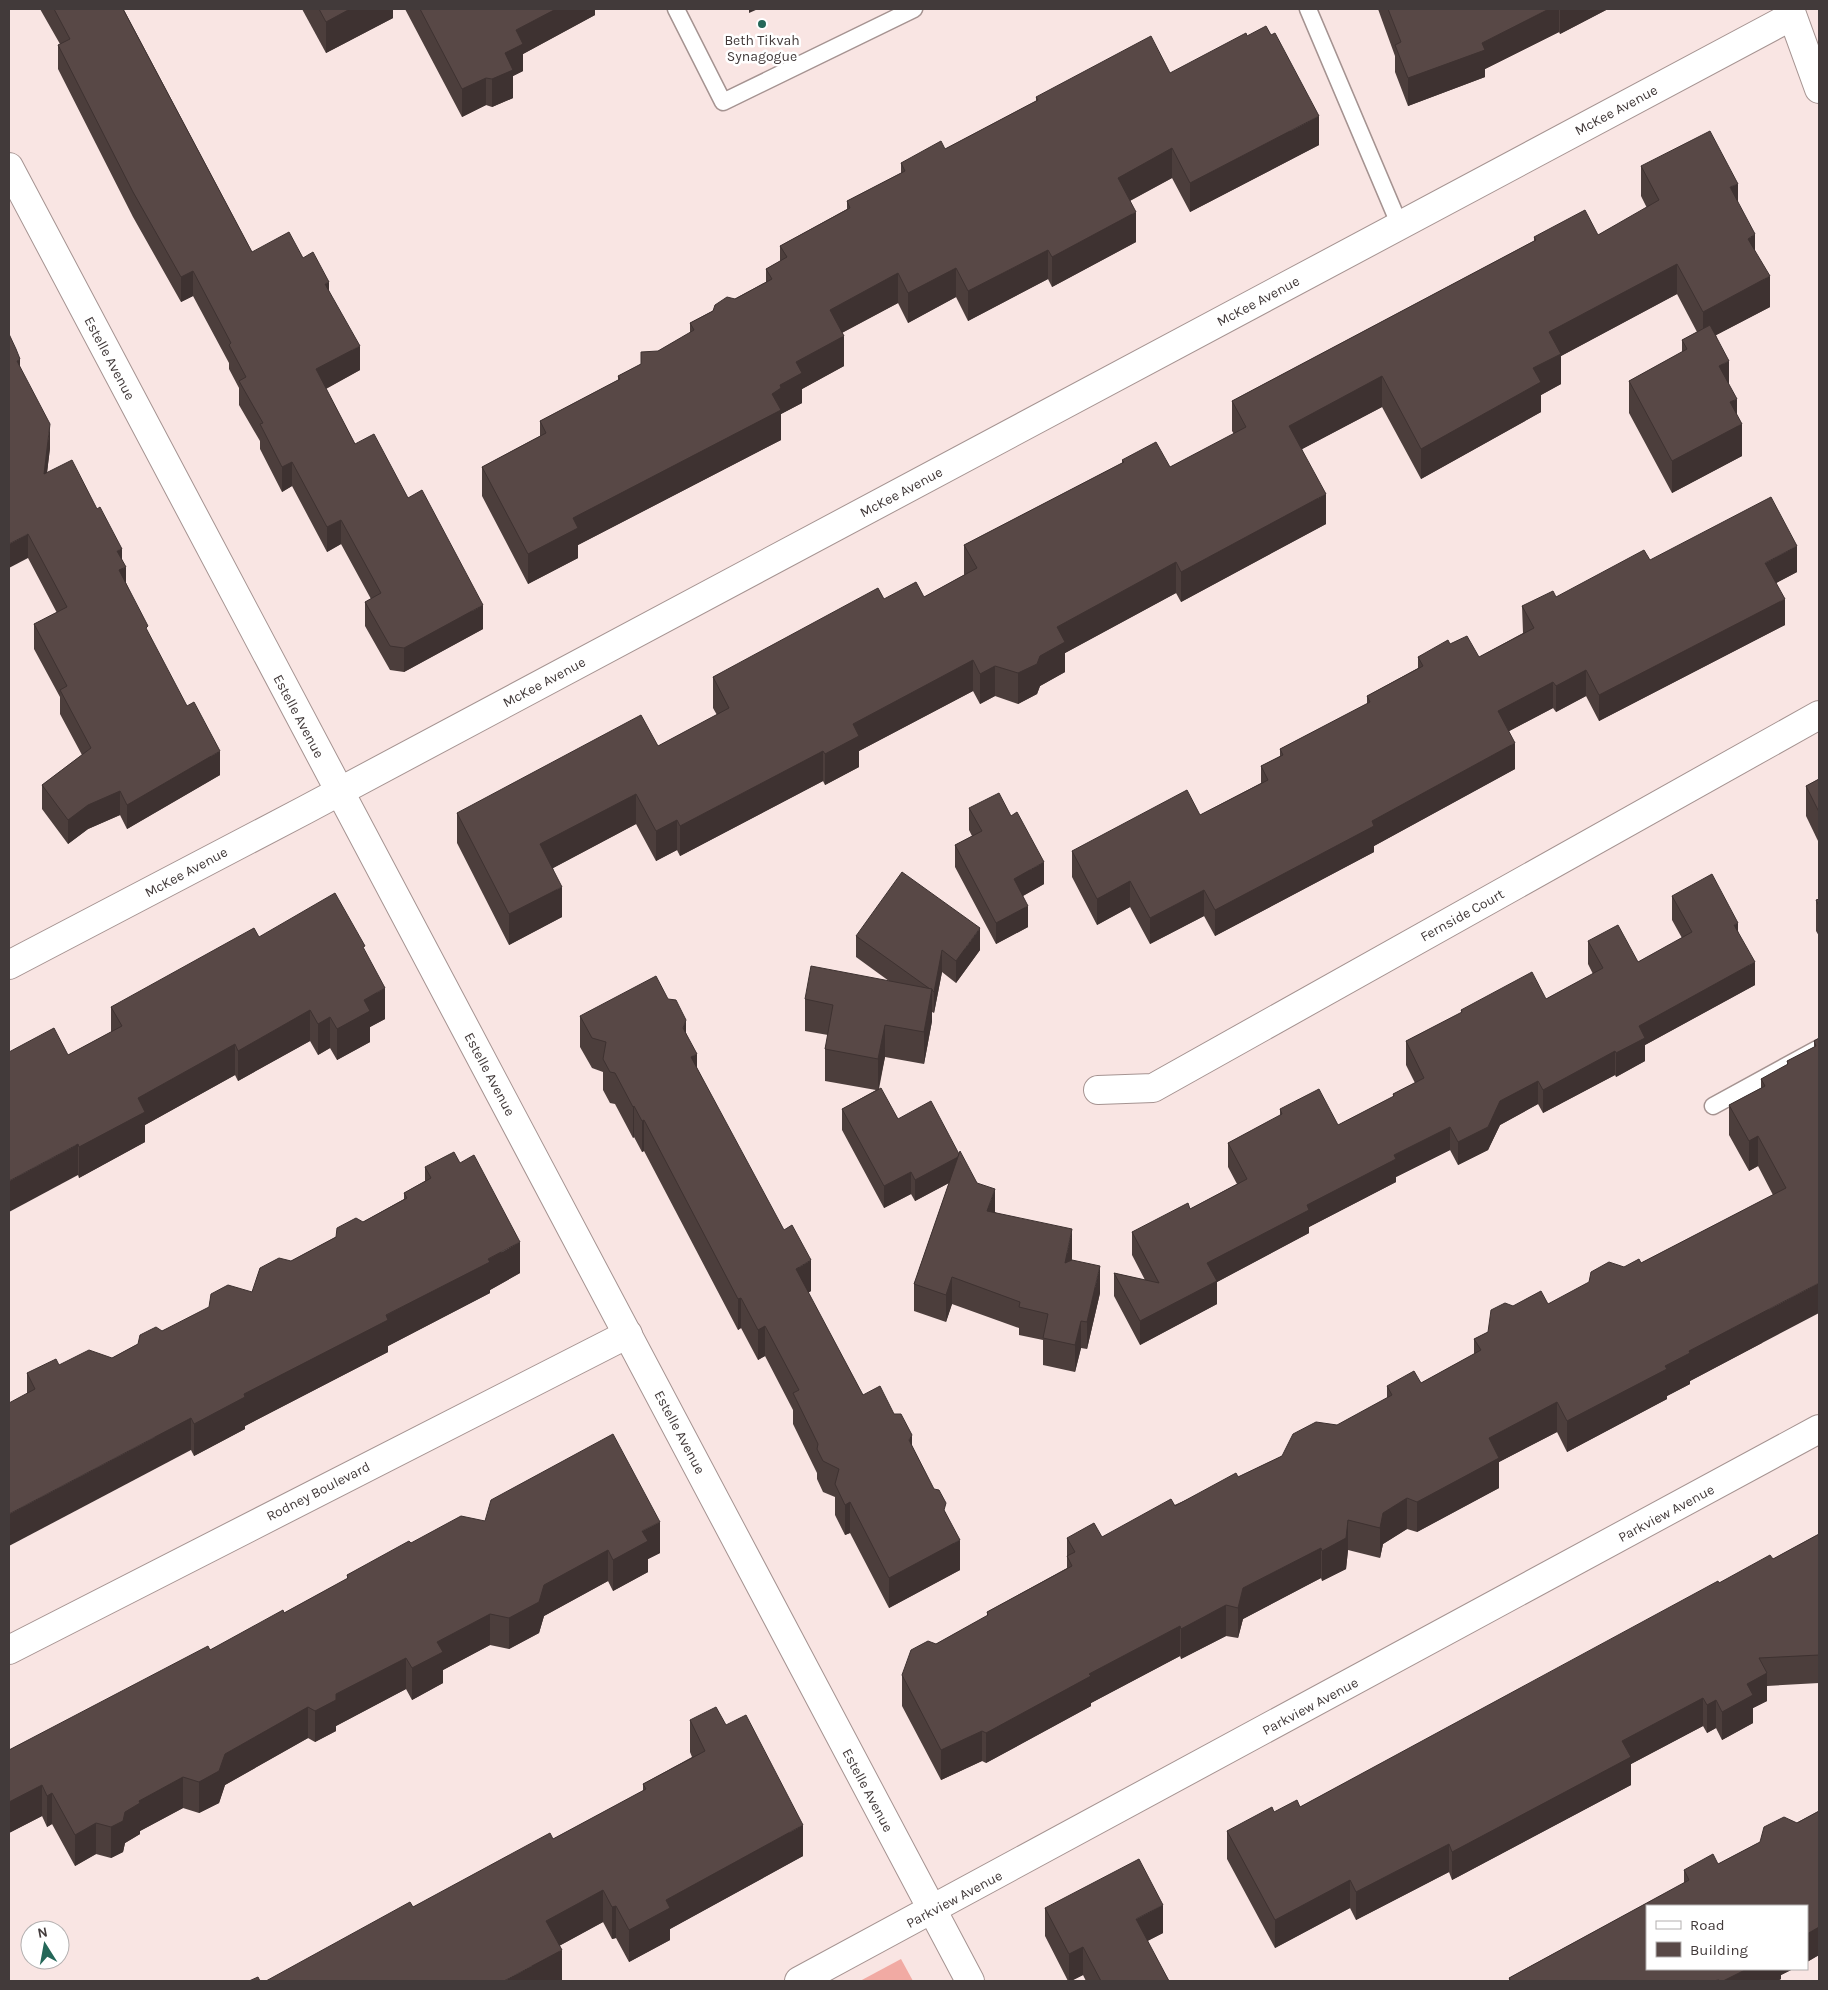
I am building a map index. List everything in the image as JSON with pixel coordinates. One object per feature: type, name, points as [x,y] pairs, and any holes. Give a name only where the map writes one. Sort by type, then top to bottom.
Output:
[{"type":"street","name":"McKee Avenue","points":[[9,965],[339,792],[1400,226],[1791,12]]},
{"type":"street","points":[[1791,12],[1819,89]]},
{"type":"street","name":"Estelle Avenue","points":[[9,167],[628,1334],[931,1911],[970,1981]]},
{"type":"street","name":"Fernside Court","points":[[1098,1090],[1153,1088],[1819,714]]},
{"type":"street","name":"Rodney Boulevard","points":[[9,1650],[628,1334]]},
{"type":"street","name":"Parkview Avenue","points":[[799,1981],[1819,1429]]},
{"type":"lane","points":[[676,9],[723,102],[914,9]]},
{"type":"lane","points":[[1308,9],[1400,226]]},
{"type":"lane","points":[[1712,1106],[1819,1048]]},
{"type":"shaded area","points":[[901,1959],[913,1981],[860,1981]]},
{"type":"building","points":[[54,9],[123,9],[252,252],[289,232],[303,258],[313,252],[329,282],[325,284],[360,346],[316,369],[355,444],[374,434],[408,498],[422,490],[483,605],[404,648],[390,646],[365,602],[381,593],[341,520],[327,527],[292,462],[282,467],[260,424],[263,423],[239,381],[246,377],[229,345],[231,343],[193,271],[181,277],[133,192],[58,45],[70,39]]},
{"type":"building","points":[[319,9],[350,9],[326,22]]},
{"type":"building","points":[[420,9],[556,9],[516,30],[523,44],[505,53],[513,70],[492,79],[486,78],[462,89]]},
{"type":"building","points":[[1388,9],[1549,9],[1482,43],[1485,50],[1408,78],[1395,45],[1401,42]]},
{"type":"building","points":[[1266,26],[1271,35],[1275,33],[1319,116],[1190,183],[1172,148],[1118,178],[1136,212],[1052,257],[1048,250],[968,291],[956,268],[908,293],[898,273],[830,310],[844,336],[796,362],[802,373],[780,385],[781,388],[772,394],[781,410],[573,518],[578,528],[528,554],[482,467],[546,433],[540,421],[620,379],[618,376],[641,364],[641,352],[658,351],[694,330],[690,323],[713,311],[715,305],[727,297],[735,299],[772,279],[766,269],[787,257],[780,246],[850,208],[847,201],[905,171],[901,163],[941,141],[945,149],[1038,100],[1036,97],[1151,36],[1170,73],[1246,33],[1247,36]]},
{"type":"building","points":[[1710,131],[1738,184],[1730,187],[1755,234],[1748,239],[1770,276],[1703,312],[1677,264],[1549,332],[1561,354],[1533,368],[1541,382],[1421,449],[1382,376],[1289,426],[1326,494],[1181,572],[1176,562],[1057,627],[1065,642],[1040,656],[1037,664],[1018,673],[995,666],[980,674],[973,660],[853,724],[859,736],[825,754],[823,751],[680,826],[677,820],[656,831],[636,794],[540,844],[562,887],[509,914],[457,813],[641,715],[658,746],[729,708],[713,677],[878,588],[884,599],[916,582],[924,597],[977,568],[964,545],[1124,462],[1122,460],[1156,442],[1170,467],[1246,427],[1232,401],[1536,240],[1534,237],[1585,210],[1598,235],[1659,200],[1641,166]]},
{"type":"building","points":[[1710,325],[1729,361],[1719,366],[1737,399],[1730,402],[1742,424],[1672,461],[1629,381],[1687,349],[1682,340]]},
{"type":"building","points":[[9,334],[20,359],[17,361],[50,424],[44,474],[72,460],[97,509],[100,507],[122,549],[117,551],[126,567],[119,570],[148,626],[146,628],[187,706],[194,702],[220,751],[127,805],[120,791],[88,805],[68,820],[42,785],[91,748],[60,690],[67,686],[34,624],[67,607],[28,534],[9,544]]},
{"type":"building","points":[[1771,497],[1797,546],[1765,563],[1785,599],[1599,695],[1586,670],[1556,686],[1553,682],[1498,711],[1515,743],[1372,821],[1374,826],[1215,910],[1204,890],[1150,918],[1130,881],[1097,899],[1072,851],[1187,790],[1200,815],[1268,780],[1261,766],[1283,755],[1280,749],[1370,702],[1367,696],[1423,666],[1418,657],[1448,640],[1450,644],[1467,636],[1479,657],[1534,628],[1522,606],[1553,591],[1556,597],[1644,550],[1650,560]]},
{"type":"building","points":[[1819,779],[1819,812],[1806,786]]},
{"type":"building","points":[[999,793],[1011,816],[1017,812],[1044,862],[1014,879],[1028,906],[996,923],[955,845],[982,831],[969,808]]},
{"type":"building","points":[[902,872],[980,928],[956,961],[942,950],[934,992],[856,936]]},
{"type":"building","points":[[1712,874],[1738,923],[1734,925],[1755,962],[1639,1026],[1645,1038],[1616,1053],[1615,1051],[1543,1090],[1538,1081],[1500,1101],[1488,1127],[1458,1142],[1450,1127],[1394,1155],[1396,1159],[1307,1205],[1309,1210],[1207,1263],[1217,1281],[1140,1321],[1114,1273],[1159,1283],[1132,1232],[1188,1203],[1190,1209],[1247,1179],[1228,1143],[1282,1114],[1280,1109],[1319,1089],[1338,1125],[1394,1096],[1393,1094],[1424,1078],[1406,1041],[1532,972],[1546,999],[1603,968],[1588,941],[1618,925],[1638,962],[1692,932],[1672,896]]},
{"type":"building","points":[[335,893],[365,946],[363,947],[385,988],[364,1000],[370,1011],[337,1029],[330,1017],[318,1024],[310,1010],[238,1051],[235,1044],[138,1098],[145,1112],[79,1147],[78,1144],[9,1181],[9,1052],[54,1028],[68,1055],[122,1026],[111,1007],[254,928],[259,937]]},
{"type":"building","points":[[811,966],[932,989],[924,1032],[885,1025],[878,1059],[825,1049],[833,1005],[805,999]]},
{"type":"building","points":[[656,976],[668,999],[676,1000],[686,1020],[683,1028],[697,1054],[691,1057],[784,1230],[792,1225],[811,1260],[796,1269],[863,1395],[880,1386],[894,1414],[901,1414],[912,1435],[909,1440],[934,1489],[939,1490],[946,1503],[944,1510],[960,1540],[889,1578],[850,1502],[845,1505],[835,1484],[839,1469],[823,1461],[817,1449],[818,1444],[793,1393],[799,1390],[765,1326],[758,1330],[741,1298],[738,1299],[644,1120],[642,1121],[615,1073],[610,1072],[603,1059],[606,1042],[592,1038],[580,1016]]},
{"type":"building","points":[[1819,1038],[1819,1283],[1689,1351],[1690,1353],[1665,1366],[1667,1369],[1567,1421],[1557,1402],[1489,1438],[1499,1458],[1417,1502],[1407,1498],[1383,1513],[1380,1528],[1348,1520],[1346,1538],[1322,1551],[1321,1548],[1243,1588],[1238,1608],[1226,1605],[1181,1629],[1180,1626],[1089,1674],[1091,1676],[986,1733],[982,1731],[941,1750],[902,1675],[911,1650],[928,1641],[936,1644],[988,1615],[987,1612],[1072,1566],[1067,1556],[1075,1552],[1067,1538],[1094,1523],[1102,1537],[1171,1499],[1175,1506],[1236,1473],[1238,1477],[1282,1456],[1293,1434],[1316,1422],[1337,1425],[1392,1395],[1387,1386],[1414,1371],[1421,1383],[1481,1350],[1474,1339],[1488,1332],[1491,1310],[1505,1303],[1513,1306],[1541,1291],[1548,1304],[1589,1282],[1591,1272],[1609,1262],[1624,1267],[1639,1259],[1641,1263],[1786,1188],[1758,1136],[1749,1141],[1729,1105],[1765,1086],[1761,1079],[1788,1064],[1787,1061],[1816,1046],[1814,1041]]},
{"type":"building","points":[[881,1088],[898,1119],[931,1101],[959,1154],[958,1157],[915,1180],[911,1172],[884,1186],[842,1109]]},
{"type":"building","points":[[960,1151],[977,1183],[995,1189],[987,1211],[1072,1229],[1065,1263],[1072,1260],[1100,1266],[1087,1322],[1081,1321],[1075,1345],[1043,1338],[1048,1314],[1019,1307],[1020,1302],[952,1277],[946,1295],[914,1284]]},
{"type":"building","points":[[454,1152],[460,1163],[474,1155],[520,1242],[488,1259],[490,1262],[386,1315],[388,1320],[244,1394],[245,1397],[194,1424],[191,1418],[9,1514],[9,1403],[35,1389],[27,1373],[56,1359],[59,1365],[89,1350],[112,1358],[138,1344],[140,1335],[156,1327],[162,1331],[209,1307],[211,1294],[228,1285],[252,1292],[260,1268],[279,1258],[291,1261],[336,1237],[337,1228],[356,1218],[363,1222],[407,1198],[404,1193],[431,1178],[425,1167]]},
{"type":"building","points":[[613,1434],[660,1522],[642,1531],[648,1541],[613,1560],[608,1550],[544,1585],[539,1602],[509,1618],[490,1614],[437,1642],[443,1652],[412,1668],[406,1658],[336,1694],[336,1700],[315,1711],[308,1707],[225,1754],[219,1771],[199,1782],[183,1777],[139,1801],[140,1803],[125,1812],[123,1821],[111,1827],[96,1823],[75,1835],[52,1793],[47,1796],[42,1785],[9,1802],[9,1750],[208,1646],[210,1650],[283,1610],[284,1613],[348,1578],[347,1575],[409,1541],[411,1543],[461,1516],[485,1521],[491,1500]]},
{"type":"building","points":[[1819,1534],[1819,1655],[1759,1658],[1767,1673],[1747,1684],[1753,1695],[1722,1712],[1716,1700],[1707,1705],[1703,1698],[1622,1741],[1631,1757],[1452,1852],[1449,1844],[1356,1892],[1350,1880],[1275,1920],[1227,1831],[1272,1807],[1274,1812],[1297,1800],[1300,1807],[1718,1581],[1719,1583],[1770,1555],[1773,1559]]},
{"type":"building","points":[[716,1707],[726,1725],[746,1715],[803,1825],[666,1900],[670,1908],[629,1930],[616,1906],[612,1907],[603,1890],[546,1921],[562,1950],[504,1981],[266,1981],[410,1902],[413,1907],[550,1833],[553,1839],[646,1789],[643,1784],[705,1751],[690,1720]]},
{"type":"building","points":[[1819,1811],[1819,1927],[1808,1933],[1808,1905],[1646,1905],[1646,1970],[1745,1970],[1723,1981],[1511,1981],[1509,1978],[1689,1880],[1684,1870],[1713,1854],[1718,1864],[1760,1842],[1764,1827],[1784,1817],[1797,1823]]},
{"type":"building","points":[[1139,1859],[1163,1905],[1136,1919],[1169,1981],[1101,1981],[1083,1947],[1069,1954],[1045,1908]]},
{"type":"building","points":[[258,1977],[260,1981],[249,1981]]},
{"type":"place","name":"Beth Tikvah Synagogue","points":[[762,24]]}]
